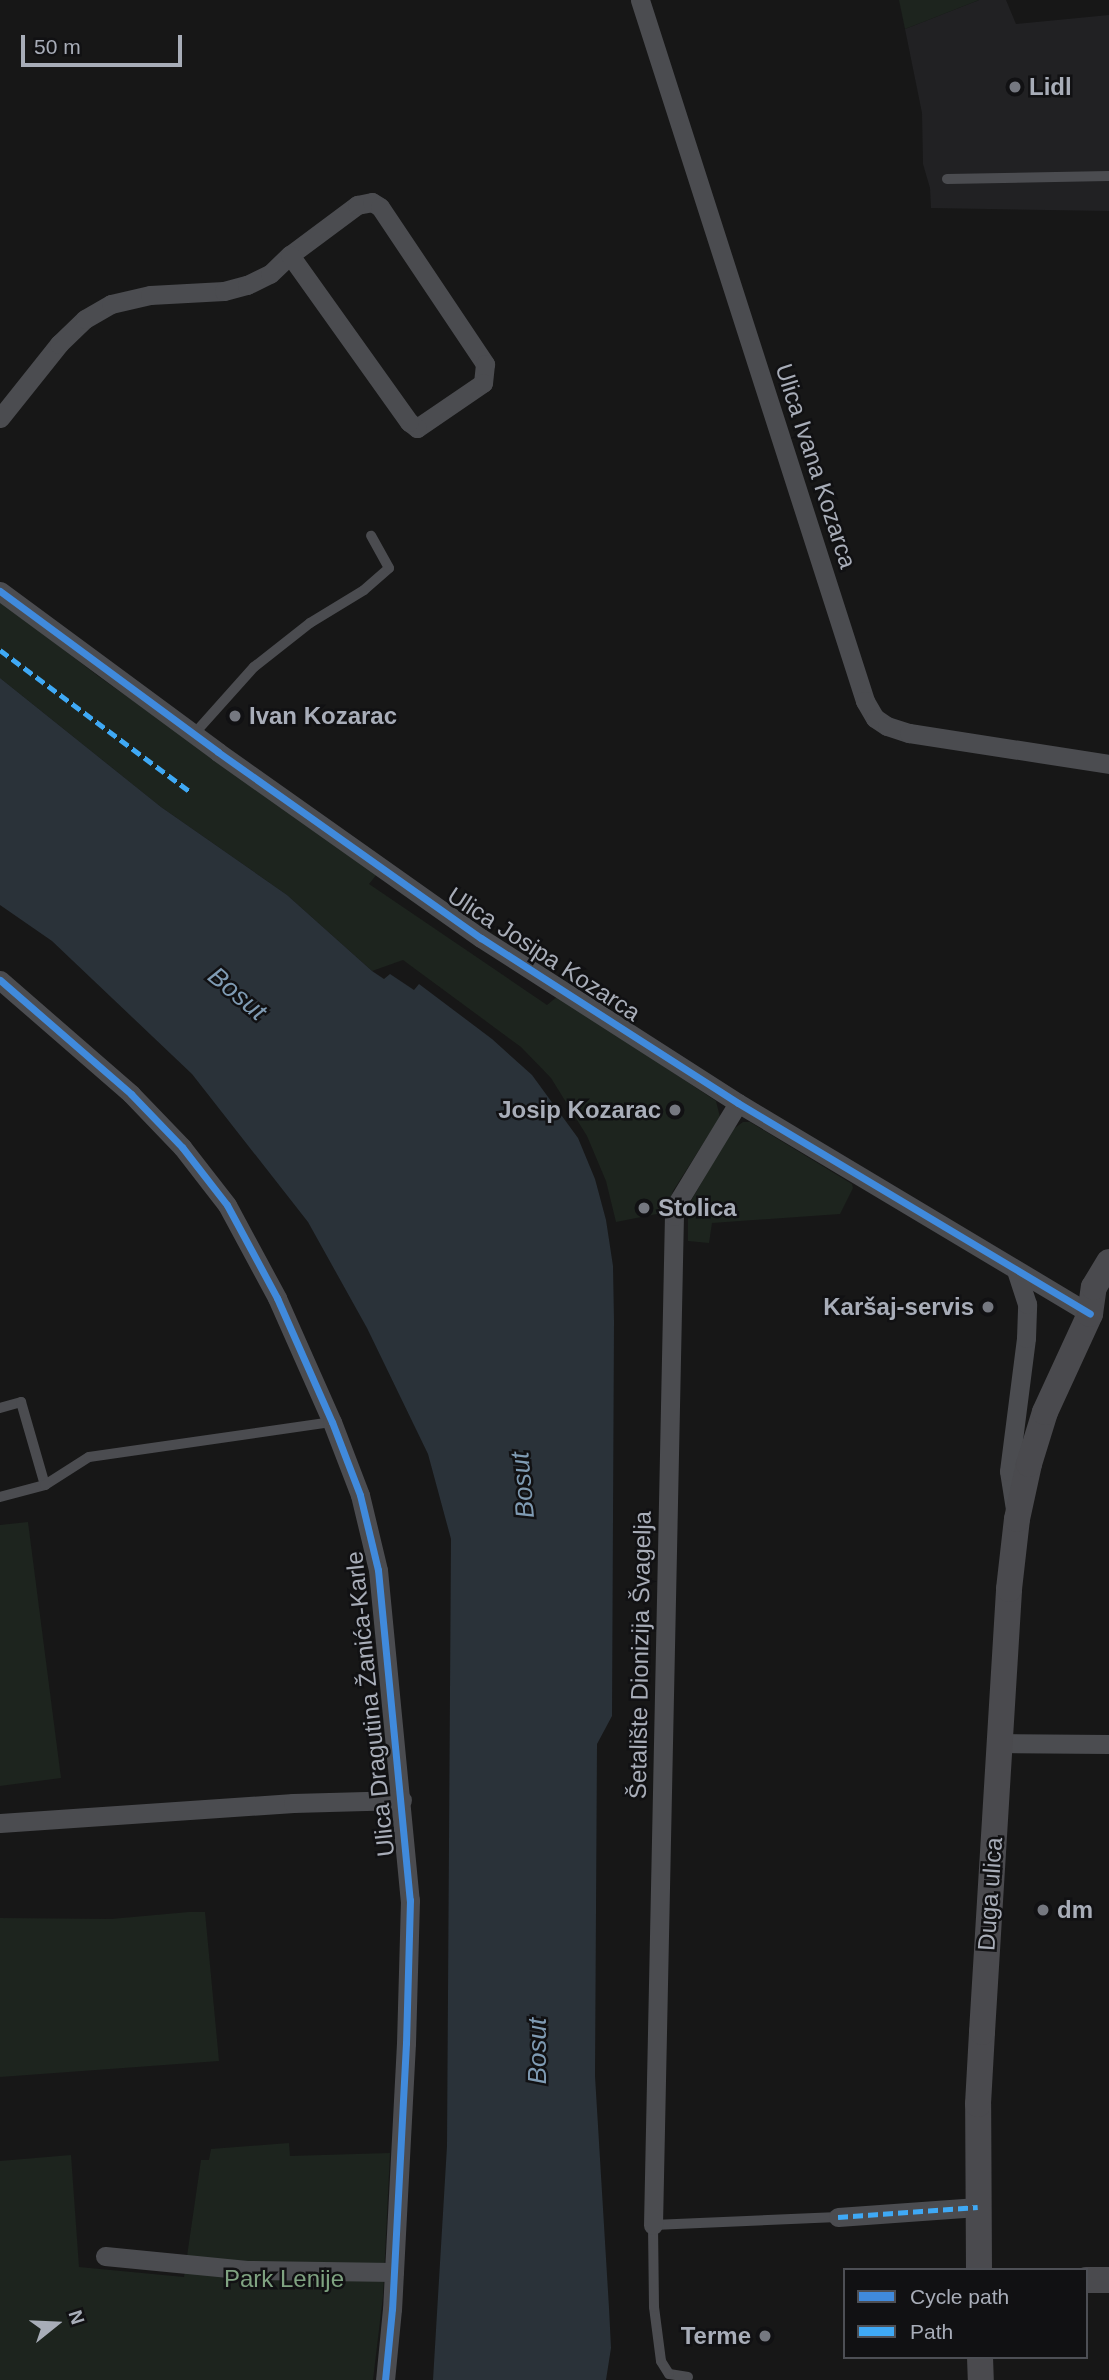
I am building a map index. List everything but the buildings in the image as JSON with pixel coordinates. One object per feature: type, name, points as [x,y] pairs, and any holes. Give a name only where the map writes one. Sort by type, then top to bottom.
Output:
[{"type":"main road","name":"Duga ulica","points":[[979,2268],[979,2092],[1000,1743],[1017,1519],[1029,1464],[1045,1412],[1100,1310],[1094,1287],[1109,1262]]},
{"type":"main road","points":[[1088,2280],[1109,2280]]},
{"type":"main road","points":[[980,2359],[981,2380]]},
{"type":"street","name":"Ulica Ivana Kozarca","points":[[640,0],[870,710],[887,726],[909,733],[1109,764]]},
{"type":"street","points":[[0,418],[59,344],[85,319],[111,304],[150,295],[224,291],[247,285],[270,274],[290,256],[357,205],[372,202],[380,207],[485,364],[483,383],[417,428],[409,422],[290,256]]},
{"type":"street","name":"Ulica Josipa Kozarca","points":[[0,591],[194,734],[461,924],[738,1103],[1016,1271],[1100,1310]]},
{"type":"street","name":"Ulica Dragutina Žanića-Karle","points":[[0,980],[131,1094],[182,1147],[227,1205],[277,1298],[332,1422],[360,1495],[378,1570],[410,1900],[406,2043],[394,2272],[385,2380]]},
{"type":"street","name":"Šetalište Dionizija Švagelja","points":[[653,2225],[674,1216],[681,1197],[738,1103]]},
{"type":"street","name":"Duga ulica","points":[[1016,1271],[1027,1304],[1026,1338],[1009,1471],[1017,1519]]},
{"type":"street","points":[[1000,1743],[1109,1744]]},
{"type":"street","points":[[0,1823],[293,1803],[402,1800]]},
{"type":"street","points":[[838,2217],[978,2207]]},
{"type":"street","points":[[106,2256],[249,2270],[394,2272]]},
{"type":"lane","points":[[947,179],[1109,176]]},
{"type":"lane","points":[[194,734],[254,667],[310,623],[365,590],[389,568],[371,536]]},
{"type":"lane","points":[[0,1408],[21,1402],[46,1485]]},
{"type":"lane","points":[[0,1497],[46,1485],[89,1457],[332,1422]]},
{"type":"lane","points":[[688,2377],[669,2374],[661,2361],[654,2307],[653,2225],[838,2217]]},
{"type":"shaded area","points":[[979,0],[1006,0],[1016,24],[1109,15],[1109,211],[931,208],[930,188],[923,164],[922,113],[905,29]]},
{"type":"green space","points":[[899,0],[979,0],[905,29]]},
{"type":"green space","points":[[0,601],[98,676],[377,874],[369,884],[547,1005],[558,996],[716,1101],[720,1117],[673,1191],[667,1212],[616,1222],[606,1181],[587,1136],[551,1078],[521,1047],[403,960],[372,971],[287,895],[161,807],[0,678]]},
{"type":"green space","points":[[743,1122],[750,1122],[852,1184],[853,1188],[840,1214],[712,1223],[709,1243],[688,1241],[688,1206],[732,1130]]},
{"type":"green space","points":[[28,1522],[61,1778],[0,1786],[0,1525]]},
{"type":"green space","points":[[205,1912],[219,2061],[0,2077],[0,1918],[111,1919]]},
{"type":"green space","name":"Park Lenije","points":[[289,2143],[290,2156],[390,2153],[383,2296],[373,2380],[0,2380],[0,2161],[71,2155],[79,2267],[184,2277],[201,2160],[209,2160],[211,2149]]},
{"type":"water","name":"Bosut","points":[[0,678],[161,807],[287,895],[372,971],[384,979],[390,974],[414,990],[419,984],[492,1039],[532,1075],[578,1138],[595,1179],[606,1220],[613,1266],[614,1321],[612,1716],[597,1744],[595,2076],[611,2348],[606,2380],[433,2380],[447,2146],[451,1539],[428,1454],[367,1328],[308,1222],[192,1074],[52,941],[0,905]]},
{"type":"marked path","points":[[0,650],[189,791]]},
{"type":"marked path","points":[[838,2217],[978,2207]]},
{"type":"cycle path","points":[[0,591],[218,752],[481,938],[738,1103],[1090,1314]]},
{"type":"cycle path","points":[[0,980],[131,1094],[182,1147],[227,1205],[277,1298],[332,1422],[360,1495],[378,1570],[410,1900],[406,2043],[392,2309],[385,2380]]},
{"type":"place","name":"Lidl","points":[[1015,87]]},
{"type":"place","name":"Ivan Kozarac","points":[[235,716]]},
{"type":"place","name":"Josip Kozarac","points":[[675,1110]]},
{"type":"place","name":"Stolica","points":[[644,1208]]},
{"type":"place","name":"Karšaj-servis","points":[[988,1307]]},
{"type":"place","name":"dm","points":[[1043,1910]]},
{"type":"place","name":"Terme","points":[[765,2336]]}]
